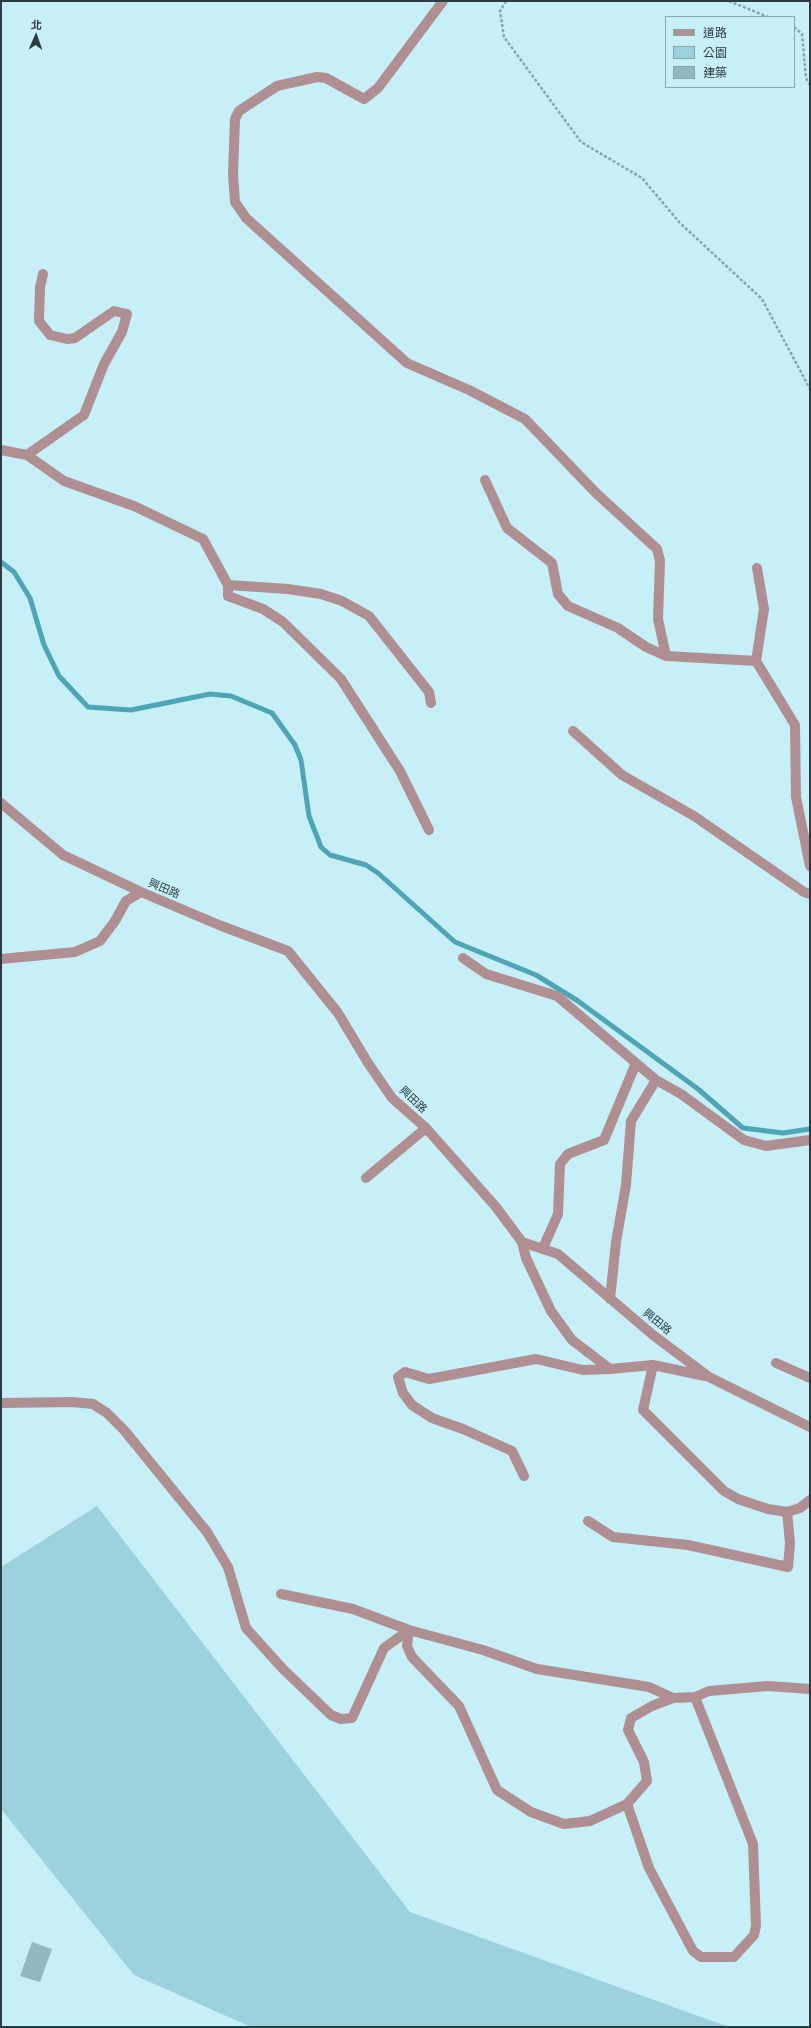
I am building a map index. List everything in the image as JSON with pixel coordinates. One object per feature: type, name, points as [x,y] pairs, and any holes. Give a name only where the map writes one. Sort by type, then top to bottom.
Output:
[{"type":"street","points":[[443,1],[378,88],[364,99],[326,78],[317,77],[277,86],[239,111],[236,119],[233,174],[236,202],[246,218],[407,363],[470,390],[525,419],[596,493],[657,549],[660,561],[658,619],[666,656]]},
{"type":"street","points":[[27,455],[84,415],[104,364],[122,332],[127,314],[114,311],[76,338],[67,339],[50,335],[39,321],[40,287],[43,274]]},
{"type":"street","points":[[1,450],[27,455],[64,481],[134,506],[203,539],[228,585],[228,596],[263,609],[283,622],[341,679],[400,772],[429,830]]},
{"type":"street","points":[[486,480],[507,528],[552,563],[558,594],[568,606],[618,628],[646,648],[666,656],[756,661]]},
{"type":"street","points":[[757,568],[764,609],[756,661],[795,725],[796,797],[810,866]]},
{"type":"street","points":[[228,585],[288,589],[321,594],[349,605],[368,616],[429,692],[431,703]]},
{"type":"street","points":[[573,731],[622,775],[694,816],[804,892],[810,894]]},
{"type":"street","name":"興田路","points":[[1,803],[63,854],[141,892],[219,925],[288,951],[338,1013],[368,1063],[392,1098],[426,1128],[496,1207],[522,1242],[558,1254],[653,1335],[709,1377],[810,1427]]},
{"type":"street","points":[[1,959],[75,952],[100,941],[115,921],[126,901],[141,892]]},
{"type":"street","points":[[463,958],[486,974],[557,996],[656,1080],[681,1094],[744,1140],[766,1146],[810,1140]]},
{"type":"street","points":[[543,1248],[558,1214],[560,1164],[568,1154],[604,1140],[636,1063]]},
{"type":"street","points":[[610,1299],[616,1242],[626,1185],[631,1121],[656,1080]]},
{"type":"street","points":[[366,1178],[426,1128]]},
{"type":"street","points":[[522,1242],[526,1258],[551,1311],[572,1340],[610,1369]]},
{"type":"street","points":[[524,1476],[512,1451],[463,1429],[432,1418],[412,1405],[403,1393],[398,1378],[405,1372],[429,1379],[536,1359],[583,1370],[654,1365],[709,1377]]},
{"type":"street","points":[[776,1363],[810,1378]]},
{"type":"street","points":[[654,1365],[643,1410],[724,1491],[738,1500],[768,1509],[787,1512],[800,1508],[810,1500]]},
{"type":"street","points":[[1,1403],[72,1402],[93,1404],[108,1412],[207,1532],[228,1567],[246,1628],[284,1669],[331,1714],[341,1719],[352,1718],[384,1648],[409,1630]]},
{"type":"street","points":[[588,1521],[613,1537],[688,1545],[788,1567],[790,1543],[787,1512]]},
{"type":"street","points":[[281,1594],[353,1609],[409,1630],[483,1650],[537,1669],[649,1687],[673,1698]]},
{"type":"street","points":[[409,1630],[407,1646],[412,1657],[459,1706],[497,1790],[531,1812],[564,1824],[590,1821],[627,1804],[647,1781],[644,1762],[628,1730],[631,1718],[652,1706],[673,1698],[695,1697],[709,1691],[768,1686],[810,1689]]},
{"type":"street","points":[[627,1804],[649,1868],[693,1951],[701,1957],[734,1957],[754,1934],[756,1926],[753,1844],[695,1697]]},
{"type":"path","points":[[506,1],[500,12],[504,37],[581,142],[642,178],[680,223],[762,299],[810,389]]},
{"type":"path","points":[[729,1],[766,16]]},
{"type":"path","points":[[795,28],[802,34],[806,78],[810,85]]},
{"type":"green space","points":[[97,1506],[410,1912],[729,2027],[251,2027],[134,1975],[1,1809],[1,1567]]},
{"type":"building","points":[[32,1942],[52,1949],[40,1982],[20,1976]]},
{"type":"waterway","points":[[1,562],[14,572],[30,598],[44,645],[59,676],[88,707],[131,710],[210,694],[231,696],[272,713],[295,745],[301,760],[309,816],[321,847],[330,855],[366,865],[378,873],[455,942],[536,975],[578,1001],[698,1089],[743,1128],[783,1133],[810,1129]]}]
